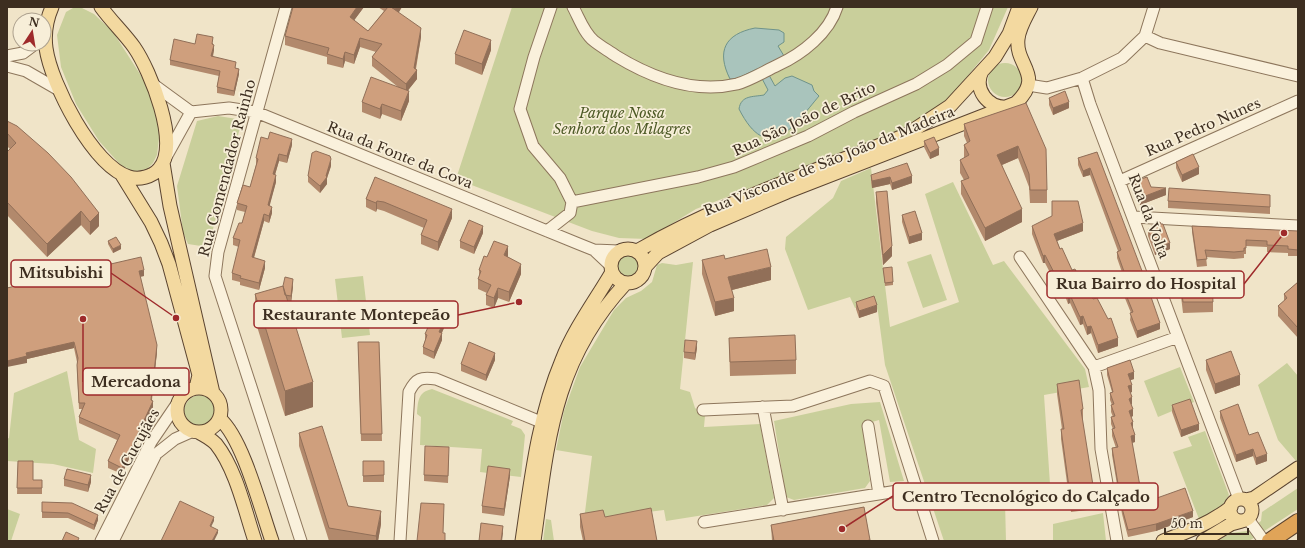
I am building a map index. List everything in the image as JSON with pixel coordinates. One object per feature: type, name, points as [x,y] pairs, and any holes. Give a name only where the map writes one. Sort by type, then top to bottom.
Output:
[{"type":"highway","points":[[1270,541],[1298,522]]},
{"type":"highway","points":[[1287,541],[1298,533]]},
{"type":"main road","points":[[101,7],[134,48],[154,85],[165,128],[164,161],[171,214],[213,393],[220,403],[221,409],[220,418],[211,428],[196,431]]},
{"type":"main road","name":"Rua Visconde de São João da Madeira","points":[[619,251],[625,249],[637,251],[674,230],[733,203],[906,135],[950,106],[995,57],[1009,34],[1019,7]]},
{"type":"main road","points":[[1028,85],[1029,75],[1020,58],[1018,39],[1031,7]]},
{"type":"main road","points":[[47,52],[59,90],[80,129],[102,158],[122,175],[151,222],[169,264],[199,375],[196,388]]},
{"type":"main road","points":[[995,57],[1004,54],[1020,58]]},
{"type":"main road","points":[[983,70],[979,83],[982,95],[995,105],[1009,107]]},
{"type":"main road","name":"Rua Visconde de São João da Madeira","points":[[534,541],[551,425],[571,363],[585,337],[607,303],[626,283],[637,281],[642,277],[646,266],[658,253],[710,225],[801,186],[1009,107],[1020,99],[1028,85]]},
{"type":"main road","points":[[122,175],[130,178],[143,178],[155,173],[164,161]]},
{"type":"main road","points":[[522,541],[541,422],[546,404],[562,358],[611,269],[612,260],[619,251]]},
{"type":"main road","points":[[637,251],[645,260],[646,266]]},
{"type":"main road","points":[[611,269],[615,277],[626,283]]},
{"type":"main road","points":[[213,393],[205,389],[196,388],[187,392],[181,398],[178,407],[179,417],[184,425],[215,444],[222,453],[236,482],[255,541]]},
{"type":"main road","points":[[220,418],[227,424],[242,452],[272,541]]},
{"type":"main road","points":[[1203,541],[1231,524],[1244,512],[1256,496],[1298,468]]},
{"type":"main road","points":[[1163,541],[1218,517],[1244,512],[1260,504],[1298,479]]},
{"type":"street","name":"Rua Comendador Rainho","points":[[286,7],[218,252],[215,276],[301,541]]},
{"type":"street","points":[[547,231],[570,212],[572,202],[560,178],[533,146],[520,109],[534,57],[551,7]]},
{"type":"street","points":[[573,7],[593,40],[627,62],[661,79],[700,87],[738,83],[787,61],[825,30],[834,16],[837,7]]},
{"type":"street","name":"Rua São João de Brito","points":[[572,202],[698,177],[734,167],[808,136],[854,112],[916,84],[947,65],[976,41],[987,7]]},
{"type":"street","points":[[1028,85],[1047,88],[1082,78],[1122,58],[1145,36],[1154,7]]},
{"type":"street","points":[[1145,36],[1160,43],[1298,76]]},
{"type":"street","points":[[7,56],[24,52]]},
{"type":"street","points":[[7,66],[26,71],[59,90]]},
{"type":"street","name":"Rua da Volta","points":[[1082,78],[1090,104],[1134,217],[1244,512],[1264,541]]},
{"type":"street","points":[[154,85],[190,112],[164,161]]},
{"type":"street","name":"Rua Pedro Nunes","points":[[1120,181],[1298,101]]},
{"type":"street","name":"Rua da Fonte da Cova","points":[[190,112],[229,108],[256,112],[594,250],[619,251]]},
{"type":"street","points":[[1134,217],[1298,226]]},
{"type":"street","name":"Rua da Fonte da Cova","points":[[594,250],[611,269]]},
{"type":"street","points":[[1020,257],[1094,367],[1099,390],[1101,449],[1117,541]]},
{"type":"street","points":[[1094,367],[1178,337]]},
{"type":"street","points":[[400,541],[409,392],[414,383],[424,377],[436,379],[541,422]]},
{"type":"street","points":[[703,410],[793,406],[870,381],[884,386],[933,541]]},
{"type":"street","name":"Rua de Cucujães","points":[[101,541],[151,442],[181,398]]},
{"type":"street","points":[[763,407],[783,510]]},
{"type":"street","points":[[868,426],[879,494]]},
{"type":"street","name":"Rua de Cucujães","points":[[112,541],[156,454],[175,438],[196,431]]},
{"type":"street","points":[[704,522],[916,488]]},
{"type":"green space","name":"Parque Nossa Senhora dos Milagres","points":[[512,7],[1008,7],[989,50],[952,95],[916,124],[696,209],[647,239],[619,238],[592,231],[456,179]]},
{"type":"green space","points":[[73,8],[82,8],[94,14],[113,32],[147,85],[160,130],[157,155],[153,163],[147,169],[132,172],[125,170],[99,141],[76,104],[61,67],[57,35],[66,12]]},
{"type":"green space","points":[[1008,63],[1015,65],[1020,70],[1022,80],[1020,90],[1015,95],[1002,97],[995,95],[990,90],[988,77],[990,70],[995,65]]},
{"type":"green space","points":[[218,116],[237,119],[241,124],[209,244],[201,246],[188,244],[183,232],[177,186],[197,121]]},
{"type":"green space","points":[[871,168],[890,327],[959,302],[925,194],[953,182],[993,265],[1004,261],[1085,369],[1089,387],[1044,395],[1051,499],[1005,502],[1006,541],[944,541],[885,365],[878,312],[875,302],[855,308],[850,297],[808,310],[785,249],[786,237],[833,198],[841,181]]},
{"type":"green space","points":[[931,254],[947,300],[923,308],[907,262]]},
{"type":"green space","points":[[628,255],[636,258],[639,266],[636,274],[628,277],[620,274],[617,266],[620,258]]},
{"type":"green space","points":[[693,262],[680,389],[690,392],[695,408],[705,416],[704,427],[760,424],[774,498],[767,505],[666,521],[664,510],[584,520],[592,456],[556,450],[564,411],[580,367],[614,310],[626,298],[641,291],[652,282],[657,265],[662,263],[676,265]]},
{"type":"green space","points":[[363,276],[370,335],[342,338],[335,279]]},
{"type":"green space","points":[[1287,363],[1298,376],[1298,460],[1296,461],[1278,440],[1258,385]]},
{"type":"green space","points":[[1180,367],[1194,402],[1158,417],[1144,381]]},
{"type":"green space","points":[[67,371],[79,440],[96,449],[93,473],[53,464],[7,461],[7,439],[9,438],[14,393]]},
{"type":"green space","points":[[432,389],[513,421],[511,425],[521,429],[525,435],[521,477],[480,472],[482,449],[420,445],[421,417],[417,414],[418,401],[424,392]]},
{"type":"green space","points":[[201,395],[213,400],[218,412],[213,424],[201,429],[189,424],[184,412],[189,400]]},
{"type":"green space","points":[[880,402],[904,481],[890,482],[879,420],[862,425],[870,481],[865,488],[794,500],[786,497],[774,421],[851,404]]},
{"type":"green space","points":[[1205,431],[1229,495],[1222,506],[1199,519],[1173,452],[1192,446],[1188,437]]},
{"type":"green space","points":[[1298,488],[1298,509],[1249,541],[1218,541],[1231,533],[1247,531],[1261,521],[1262,512]]},
{"type":"green space","points":[[7,509],[20,514],[11,541],[7,541]]},
{"type":"green space","points":[[1103,513],[1106,541],[1053,541],[1053,524]]},
{"type":"green space","points":[[546,519],[551,520],[554,541],[543,541]]},
{"type":"water","points":[[755,28],[779,30],[784,33],[784,42],[778,46],[784,56],[764,66],[775,86],[785,78],[792,76],[812,85],[814,91],[819,96],[790,129],[780,136],[770,138],[760,135],[750,126],[739,109],[740,104],[745,99],[764,95],[768,90],[757,69],[736,79],[730,79],[724,60],[726,45],[730,39],[745,31]]},
{"type":"building","points":[[293,7],[357,7],[350,17],[368,31],[388,7],[391,7],[421,28],[414,68],[417,70],[406,84],[372,57],[382,44],[360,38],[354,55],[345,52],[343,59],[327,54],[329,48],[285,36]]},
{"type":"building","points":[[464,30],[491,40],[482,64],[455,54]]},
{"type":"building","points":[[197,34],[213,37],[212,44],[214,45],[211,56],[236,62],[235,68],[239,69],[234,91],[217,87],[220,71],[170,60],[174,39],[195,44]]},
{"type":"building","points":[[371,77],[409,91],[401,111],[382,104],[380,109],[362,102]]},
{"type":"building","points":[[1065,91],[1069,102],[1053,108],[1049,98]]},
{"type":"building","points":[[1026,103],[1046,149],[1047,190],[1030,190],[1029,174],[1018,146],[997,155],[1022,209],[985,228],[961,181],[969,178],[960,160],[969,155],[964,145],[970,141],[964,124]]},
{"type":"building","points":[[7,121],[17,126],[48,153],[71,177],[99,213],[90,222],[81,211],[47,244],[7,202],[7,152],[16,143],[7,133]]},
{"type":"building","points":[[270,132],[292,139],[287,156],[279,154],[273,174],[276,175],[268,205],[272,207],[269,216],[264,214],[252,257],[265,261],[259,283],[240,278],[241,276],[232,273],[240,240],[233,238],[239,223],[242,223],[247,206],[237,203],[243,185],[250,187],[258,159],[256,158],[261,137],[268,139]]},
{"type":"building","points":[[934,137],[939,148],[930,153],[924,141]]},
{"type":"building","points":[[316,151],[330,156],[331,159],[327,177],[320,186],[308,176],[312,153]]},
{"type":"building","points":[[1097,152],[1160,323],[1137,331],[1130,313],[1133,312],[1120,280],[1126,277],[1117,252],[1121,250],[1090,168],[1083,171],[1078,158]]},
{"type":"building","points":[[1193,154],[1199,167],[1182,175],[1176,162]]},
{"type":"building","points":[[907,163],[912,176],[892,183],[890,177],[872,181],[871,175]]},
{"type":"building","points":[[375,177],[452,209],[438,242],[421,235],[427,220],[384,202],[377,201],[376,203],[366,199]]},
{"type":"building","points":[[1147,177],[1151,187],[1166,188],[1140,198],[1135,184],[1139,183],[1138,180]]},
{"type":"building","points":[[1169,188],[1270,195],[1270,207],[1168,201]]},
{"type":"building","points":[[887,191],[892,246],[883,255],[876,192]]},
{"type":"building","points":[[1052,201],[1078,201],[1083,223],[1054,234],[1060,249],[1062,248],[1072,270],[1075,269],[1085,290],[1089,288],[1093,299],[1097,298],[1108,319],[1111,318],[1118,338],[1098,345],[1091,326],[1087,327],[1083,316],[1080,317],[1070,295],[1068,296],[1064,285],[1061,286],[1045,255],[1043,256],[1032,226],[1052,216]]},
{"type":"building","points":[[915,211],[922,233],[909,237],[902,215]]},
{"type":"building","points":[[469,220],[483,226],[474,247],[460,241]]},
{"type":"building","points":[[1160,222],[1163,224],[1170,243],[1155,248],[1148,229],[1152,228],[1152,225]]},
{"type":"building","points":[[1192,226],[1298,231],[1298,250],[1288,249],[1288,246],[1267,245],[1267,241],[1246,240],[1246,248],[1244,248],[1244,251],[1234,252],[1205,250],[1207,259],[1197,260]]},
{"type":"building","points":[[116,237],[121,245],[113,249],[108,241]]},
{"type":"building","points":[[494,241],[508,246],[504,255],[521,264],[509,292],[498,288],[494,298],[486,295],[491,285],[478,279],[481,271],[479,270],[484,256],[487,257]]},
{"type":"building","points":[[767,249],[771,267],[728,277],[734,298],[715,302],[702,260],[724,255],[725,259]]},
{"type":"building","points":[[141,257],[144,270],[139,271],[157,345],[151,400],[153,401],[122,468],[108,461],[120,435],[79,417],[85,403],[79,403],[78,358],[74,342],[26,353],[27,356],[7,361],[7,288]]},
{"type":"building","points":[[892,267],[893,282],[885,283],[883,268]]},
{"type":"building","points":[[285,277],[293,279],[291,296],[285,295],[283,286]]},
{"type":"building","points":[[1208,277],[1208,285],[1212,285],[1213,302],[1183,302],[1180,278]]},
{"type":"building","points":[[1298,282],[1298,328],[1278,306],[1287,298],[1284,294]]},
{"type":"building","points":[[283,286],[313,382],[285,391],[255,294]]},
{"type":"building","points":[[874,296],[877,305],[859,311],[856,302]]},
{"type":"building","points":[[433,316],[444,321],[439,332],[442,333],[434,352],[423,347],[427,335],[425,334]]},
{"type":"building","points":[[795,335],[796,360],[730,362],[729,338]]},
{"type":"building","points":[[685,340],[697,341],[695,353],[684,352]]},
{"type":"building","points":[[358,342],[379,342],[382,434],[361,434]]},
{"type":"building","points":[[469,342],[495,353],[486,375],[461,364]]},
{"type":"building","points":[[1231,351],[1240,375],[1215,384],[1206,360]]},
{"type":"building","points":[[1130,360],[1134,372],[1128,374],[1132,385],[1128,386],[1132,397],[1129,399],[1133,409],[1129,411],[1133,422],[1131,423],[1135,435],[1131,436],[1143,503],[1185,488],[1193,511],[1156,524],[1128,530],[1122,508],[1112,448],[1118,447],[1112,429],[1115,428],[1111,417],[1115,416],[1111,405],[1114,404],[1110,393],[1113,392],[1107,368]]},
{"type":"building","points":[[1079,380],[1083,409],[1081,410],[1095,498],[1071,502],[1061,429],[1064,429],[1057,384]]},
{"type":"building","points":[[1190,399],[1199,424],[1181,430],[1172,405]]},
{"type":"building","points":[[1238,404],[1249,435],[1258,432],[1267,454],[1256,458],[1253,449],[1236,455],[1220,411]]},
{"type":"building","points":[[322,426],[348,506],[381,511],[376,536],[329,528],[299,433]]},
{"type":"building","points":[[425,446],[449,447],[448,476],[424,475]]},
{"type":"building","points":[[18,461],[33,461],[33,480],[42,480],[42,488],[17,488]]},
{"type":"building","points":[[363,461],[384,461],[384,475],[363,476]]},
{"type":"building","points":[[488,466],[510,469],[504,509],[482,506]]},
{"type":"building","points":[[67,469],[91,475],[88,485],[64,479]]},
{"type":"building","points":[[180,501],[214,517],[210,526],[218,530],[212,541],[161,541]]},
{"type":"building","points":[[42,502],[72,503],[98,515],[94,525],[68,513],[42,512]]},
{"type":"building","points":[[421,503],[444,504],[443,533],[445,533],[445,541],[417,541]]},
{"type":"building","points":[[864,507],[870,540],[774,541],[771,525]]},
{"type":"building","points":[[651,508],[657,541],[585,541],[580,514],[603,510],[605,517]]},
{"type":"building","points":[[481,523],[503,526],[501,541],[479,541]]},
{"type":"building","points":[[66,532],[79,538],[79,541],[62,541]]},
{"type":"place","name":"Rua Bairro do Hospital","points":[[1284,233]]},
{"type":"place","name":"Restaurante Montepeão","points":[[519,302]]},
{"type":"place","name":"Mitsubishi","points":[[176,318]]},
{"type":"place","name":"Mercadona","points":[[83,319]]},
{"type":"place","name":"Centro Tecnológico do Calçado","points":[[842,529]]}]
